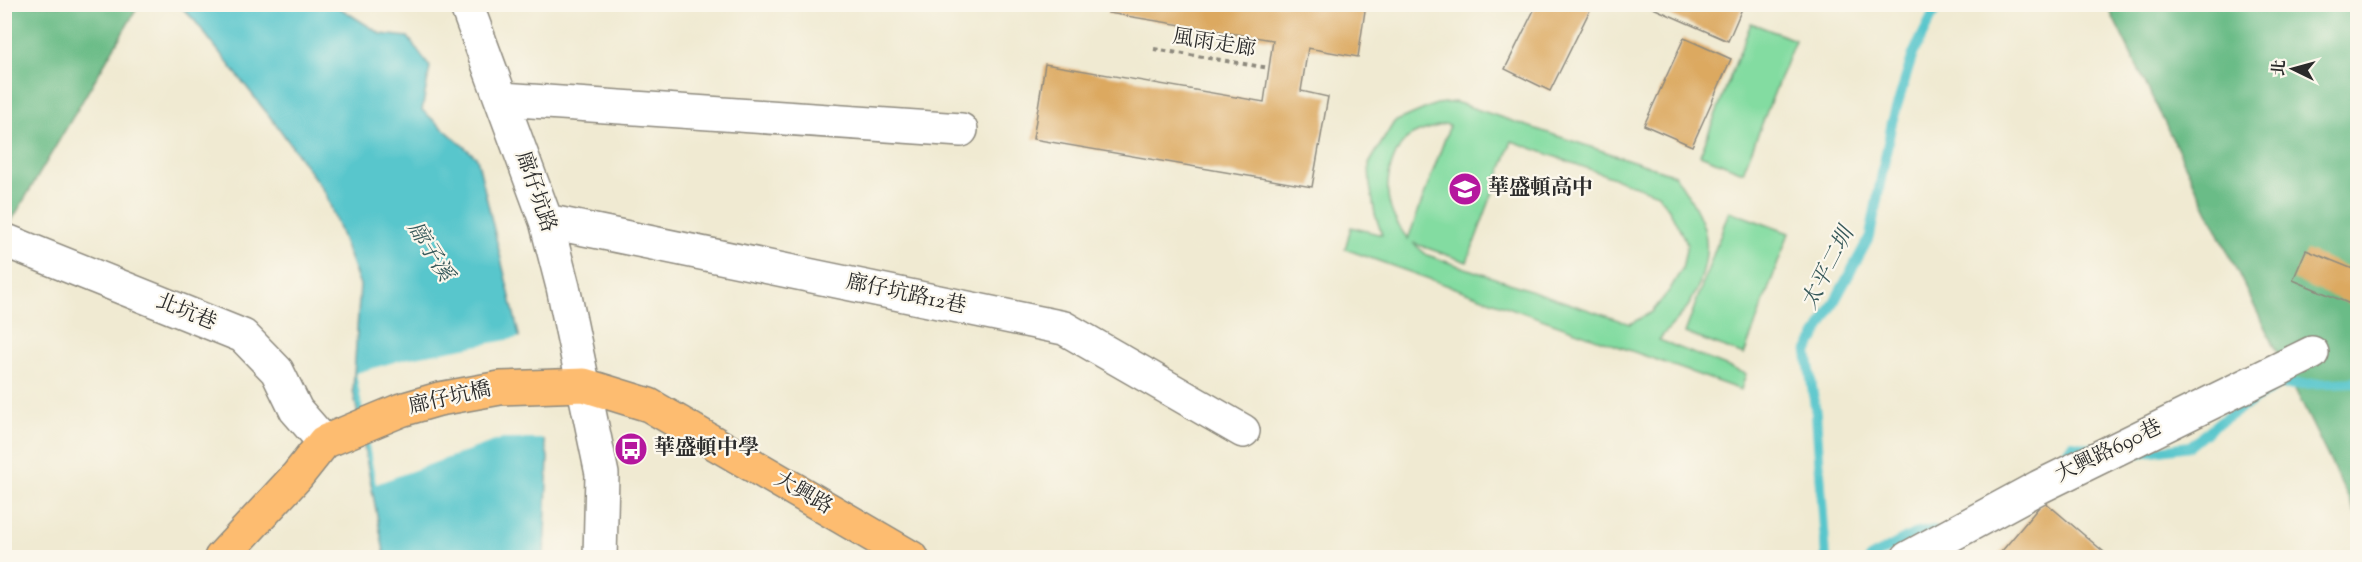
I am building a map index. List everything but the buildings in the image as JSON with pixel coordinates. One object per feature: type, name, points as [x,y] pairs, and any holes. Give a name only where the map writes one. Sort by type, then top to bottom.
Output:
[{"type":"main road","name":"廍仔坑橋","points":[[334,438],[401,410],[439,399],[500,388],[572,385]]},
{"type":"main road","name":"大興路","points":[[572,385],[649,405],[912,558]]},
{"type":"main road","points":[[221,558],[334,438]]},
{"type":"street","name":"廍仔坑路","points":[[466,4],[546,221],[572,385],[602,474],[600,558]]},
{"type":"street","points":[[502,99],[961,130]]},
{"type":"street","name":"廍仔坑路12巷","points":[[546,221],[1064,328],[1243,431]]},
{"type":"street","name":"北坑巷","points":[[4,240],[243,336],[277,371],[296,410],[334,438]]},
{"type":"street","name":"大興路690巷","points":[[1908,558],[2038,487],[2312,353]]},
{"type":"path","name":"風雨走廊","points":[[1154,49],[1269,68]]},
{"type":"green space","points":[[5,5],[139,5],[5,232]]},
{"type":"green space","points":[[2107,5],[2357,5],[2357,516]]},
{"type":"green space","points":[[1751,23],[1795,40],[1743,172],[1700,155]]},
{"type":"green space","points":[[1455,102],[1675,175],[1700,218],[1705,233],[1706,252],[1703,272],[1692,300],[1659,340],[1746,374],[1741,390],[1345,249],[1351,227],[1382,235],[1375,214],[1369,164],[1394,122],[1436,104]],"holes":[[[1444,124],[1450,125],[1408,239],[1396,221],[1389,202],[1388,182],[1393,161],[1399,148],[1409,137]],[[1512,141],[1658,194],[1670,211],[1687,244],[1682,269],[1669,291],[1652,312],[1630,324],[1427,255],[1413,243],[1467,262]]]},
{"type":"green space","points":[[1729,211],[1789,233],[1744,355],[1685,333]]},
{"type":"water","name":"廍子溪","points":[[179,5],[335,5],[381,34],[408,37],[430,67],[422,110],[477,158],[548,457],[544,557],[385,557],[353,390],[360,285],[326,194],[281,131],[195,21]]},
{"type":"pier","points":[[523,337],[547,439],[500,439],[376,484],[356,373],[405,359]]},
{"type":"waterway","name":"太平二圳","points":[[1826,558],[1816,414],[1807,352],[1870,236],[1892,122],[1913,54],[1938,4]]},
{"type":"waterway","points":[[2137,453],[2190,446],[2218,423],[2278,385],[2358,382]]},
{"type":"waterway","points":[[2056,467],[2072,445],[2095,449]]},
{"type":"waterway","points":[[1870,558],[1914,534],[1933,530]]},
{"type":"place","name":"華盛頓高中","points":[[1465,189]]},
{"type":"place","name":"華盛頓中學","points":[[631,449]]}]
